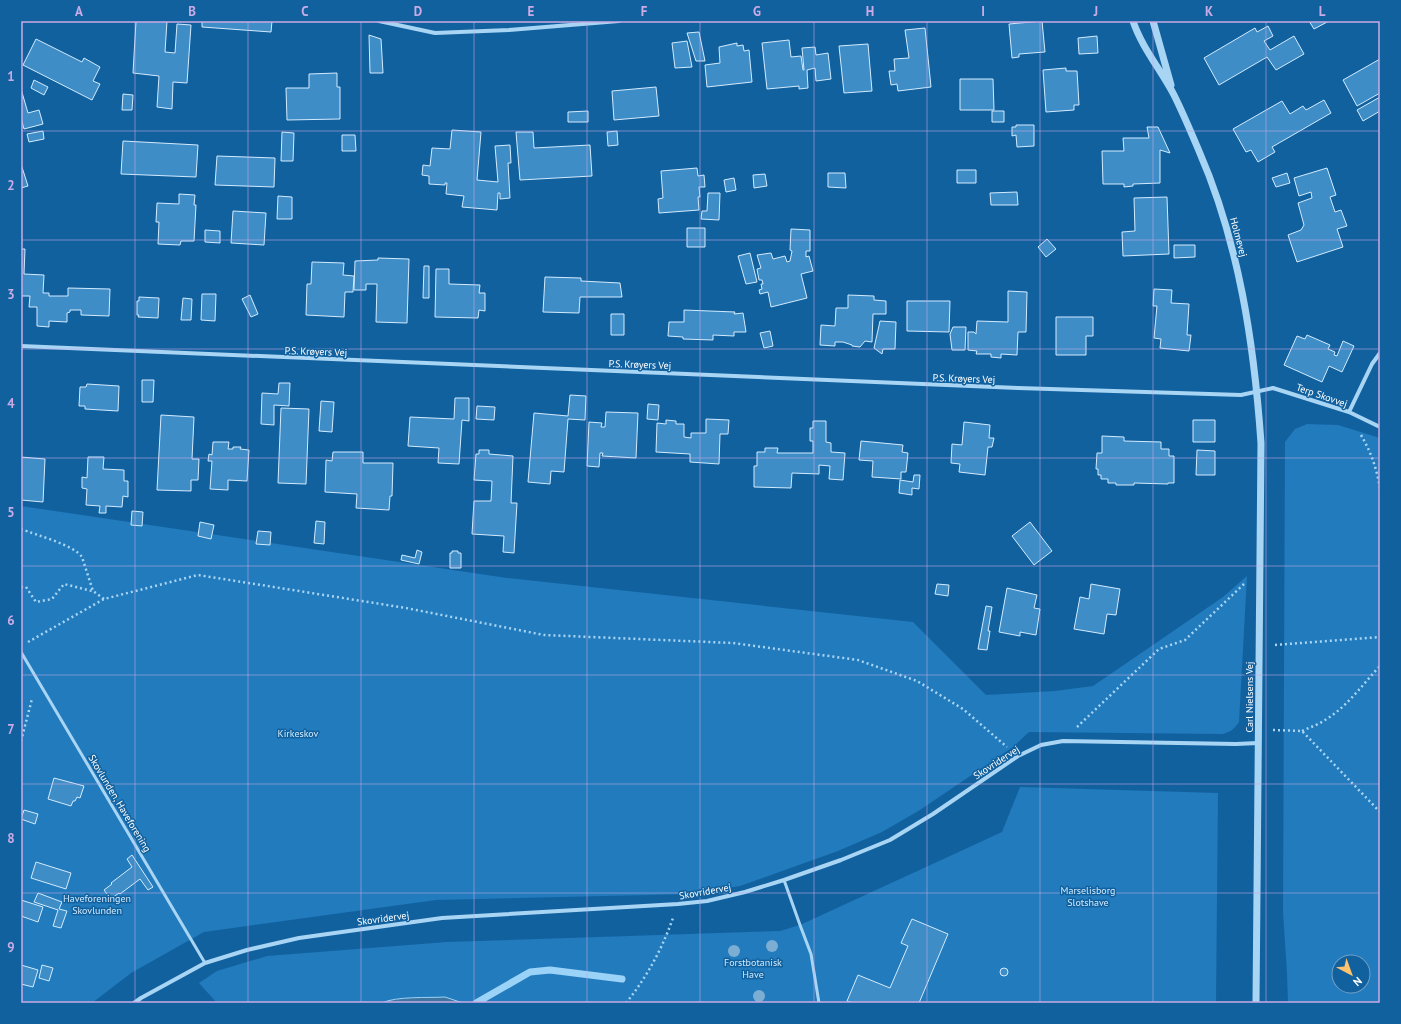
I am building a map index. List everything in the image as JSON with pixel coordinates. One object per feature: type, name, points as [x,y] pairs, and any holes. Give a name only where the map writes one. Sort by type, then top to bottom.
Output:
[{"type":"street","points":[[379,21],[434,33],[509,30],[619,21]]},
{"type":"street","name":"Holmevej","points":[[1133,21],[1138,35],[1174,95],[1199,152],[1221,211],[1238,275],[1248,324],[1258,392]]},
{"type":"street","name":"Holmevej","points":[[1153,21],[1174,95]]},
{"type":"street","name":"P.S. Krøyers Vej","points":[[21,346],[1026,388],[1241,395],[1258,392]]},
{"type":"street","points":[[1348,412],[1372,364],[1380,353]]},
{"type":"street","name":"Terp Skovvej","points":[[1258,392],[1273,388],[1348,412],[1380,427]]},
{"type":"street","name":"Carl Nielsens Vej","points":[[1256,1003],[1261,443],[1258,392]]},
{"type":"street","name":"Skovridervej","points":[[134,1003],[205,963],[247,950],[300,938],[442,918],[678,904],[707,901],[745,892],[841,860],[890,840],[932,814],[1018,756],[1041,745],[1063,741],[1236,744],[1258,743]]},
{"type":"lane","name":"Skovlunden, Haveforening","points":[[21,652],[205,963]]},
{"type":"lane","points":[[784,880],[811,954],[819,1003]]},
{"type":"path","points":[[1348,412],[1368,448],[1377,471],[1380,489]]},
{"type":"path","points":[[21,529],[70,547],[79,553],[82,557],[93,591]]},
{"type":"path","points":[[1063,741],[1159,649],[1185,640],[1260,569]]},
{"type":"path","points":[[28,642],[104,599],[198,575],[406,608],[544,635],[732,643],[858,660],[917,681],[963,709],[1018,756]]},
{"type":"path","points":[[21,587],[26,587],[36,602],[52,599],[64,584],[93,591],[104,599]]},
{"type":"path","points":[[1259,646],[1380,637]]},
{"type":"path","points":[[1258,730],[1302,730],[1324,721],[1355,696],[1380,666]]},
{"type":"path","points":[[21,740],[37,680]]},
{"type":"path","points":[[1302,730],[1380,812]]},
{"type":"path","points":[[626,1003],[640,986],[664,942],[678,904]]},
{"type":"green space","points":[[1307,424],[1338,425],[1380,438],[1380,1003],[1288,1003],[1283,912],[1285,442],[1295,429]]},
{"type":"green space","name":"Kirkeskov","points":[[21,506],[507,578],[913,622],[986,695],[1055,691],[1093,686],[1223,597],[1247,576],[1239,722],[1232,730],[1222,734],[1029,732],[1013,747],[920,810],[882,832],[838,851],[740,886],[691,894],[436,900],[204,932],[131,973],[92,1003],[21,1003]]},
{"type":"green space","name":"Marselisborg Slotshave","points":[[1020,787],[1218,793],[1216,1003],[217,1003],[199,983],[217,971],[267,956],[447,942],[780,931],[800,925],[1002,832]]},
{"type":"shaded area","points":[[445,997],[463,1003],[382,1003],[404,998]]},
{"type":"building","points":[[136,21],[167,21],[165,52],[175,53],[177,24],[191,25],[187,83],[173,82],[172,109],[157,107],[159,76],[133,73]]},
{"type":"building","points":[[202,21],[272,21],[271,32],[202,27]]},
{"type":"building","points":[[1042,21],[1045,52],[1019,54],[1019,57],[1012,58],[1009,24]]},
{"type":"building","points":[[1309,21],[1329,21],[1314,29]]},
{"type":"building","points":[[1268,26],[1273,36],[1264,41],[1270,50],[1294,36],[1304,54],[1276,70],[1267,57],[1219,85],[1204,58],[1255,28],[1257,32]]},
{"type":"building","points":[[925,28],[931,87],[898,91],[897,84],[891,85],[889,71],[895,71],[894,59],[909,58],[905,30]]},
{"type":"building","points":[[699,32],[705,61],[696,61],[687,33]]},
{"type":"building","points":[[369,35],[381,39],[383,73],[370,73]]},
{"type":"building","points":[[1097,36],[1098,53],[1079,54],[1078,38]]},
{"type":"building","points":[[36,39],[82,62],[84,58],[100,67],[93,81],[100,84],[92,100],[23,65]]},
{"type":"building","points":[[789,40],[791,57],[801,56],[803,70],[802,48],[815,47],[816,55],[828,53],[831,79],[816,81],[815,68],[807,70],[808,88],[799,89],[799,86],[767,89],[762,43]]},
{"type":"building","points":[[687,41],[692,67],[675,68],[672,43]]},
{"type":"building","points":[[737,43],[737,46],[743,45],[744,51],[749,50],[752,82],[707,87],[705,65],[720,63],[719,47]]},
{"type":"building","points":[[868,44],[872,91],[844,93],[839,46]]},
{"type":"building","points":[[1380,59],[1380,93],[1357,106],[1343,80]]},
{"type":"building","points":[[1066,68],[1066,71],[1077,71],[1079,105],[1074,105],[1074,110],[1046,112],[1043,70]]},
{"type":"building","points":[[337,73],[337,87],[340,87],[340,119],[287,120],[286,88],[309,88],[309,74]]},
{"type":"building","points":[[960,79],[993,79],[994,110],[960,110]]},
{"type":"building","points":[[34,80],[48,87],[44,95],[31,88]]},
{"type":"building","points":[[656,87],[659,116],[614,120],[612,91]]},
{"type":"building","points":[[21,89],[28,113],[39,110],[43,124],[24,129],[21,118]]},
{"type":"building","points":[[123,94],[133,95],[132,110],[122,110]]},
{"type":"building","points":[[1380,97],[1380,111],[1363,121],[1357,110]]},
{"type":"building","points":[[1324,100],[1331,113],[1272,147],[1275,152],[1258,162],[1251,150],[1246,152],[1233,129],[1282,101],[1290,114],[1303,106],[1306,110]]},
{"type":"building","points":[[588,111],[588,122],[568,122],[568,112]]},
{"type":"building","points":[[992,111],[1004,111],[1004,122],[992,122]]},
{"type":"building","points":[[1016,125],[1034,125],[1034,146],[1017,147],[1016,135],[1012,136],[1012,127],[1016,127]]},
{"type":"building","points":[[1147,127],[1158,127],[1170,153],[1160,150],[1160,183],[1133,184],[1133,186],[1124,187],[1124,184],[1103,184],[1102,151],[1124,151],[1123,138],[1149,138]]},
{"type":"building","points":[[452,130],[481,132],[477,180],[498,182],[495,146],[510,145],[511,163],[508,163],[510,198],[500,199],[500,193],[498,193],[497,210],[462,207],[464,196],[446,194],[447,183],[445,183],[445,185],[429,184],[429,176],[422,175],[423,165],[430,166],[432,148],[450,149]]},
{"type":"building","points":[[43,131],[44,139],[29,142],[27,134]]},
{"type":"building","points":[[617,131],[618,145],[608,146],[607,132]]},
{"type":"building","points":[[282,132],[294,133],[293,161],[281,161]]},
{"type":"building","points":[[516,132],[533,132],[534,148],[590,145],[592,176],[520,180]]},
{"type":"building","points":[[342,135],[355,135],[356,151],[342,151]]},
{"type":"building","points":[[123,141],[198,145],[196,177],[121,174]]},
{"type":"building","points":[[217,156],[275,158],[274,187],[215,185]]},
{"type":"building","points":[[21,164],[28,186],[21,188]]},
{"type":"building","points":[[697,168],[698,176],[704,175],[705,187],[699,187],[699,210],[659,213],[658,199],[663,198],[661,171]]},
{"type":"building","points":[[1327,168],[1336,195],[1330,197],[1335,212],[1341,210],[1347,226],[1337,229],[1343,247],[1297,262],[1288,235],[1301,230],[1304,225],[1298,203],[1312,198],[1311,192],[1299,196],[1294,178]]},
{"type":"building","points":[[957,170],[976,170],[976,183],[957,183]]},
{"type":"building","points":[[828,173],[845,173],[846,188],[828,187]]},
{"type":"building","points":[[1287,173],[1290,183],[1276,187],[1272,178]]},
{"type":"building","points":[[765,174],[767,186],[754,188],[753,175]]},
{"type":"building","points":[[734,178],[736,190],[726,192],[724,180]]},
{"type":"building","points":[[1017,192],[1018,205],[991,205],[990,193]]},
{"type":"building","points":[[708,193],[720,193],[719,220],[701,219],[702,211],[707,211]]},
{"type":"building","points":[[179,194],[195,195],[194,205],[196,205],[194,241],[181,241],[180,245],[158,244],[159,222],[156,222],[157,203],[179,204]]},
{"type":"building","points":[[278,196],[292,197],[292,219],[277,219]]},
{"type":"building","points":[[1167,197],[1169,254],[1123,256],[1122,232],[1135,231],[1134,198]]},
{"type":"building","points":[[233,211],[266,213],[264,245],[231,243]]},
{"type":"building","points":[[687,228],[705,228],[705,247],[687,247]]},
{"type":"building","points":[[791,229],[810,230],[810,251],[806,251],[806,257],[809,256],[813,271],[801,274],[807,298],[771,307],[768,292],[760,294],[759,290],[762,289],[761,284],[763,284],[762,280],[759,280],[757,269],[761,268],[757,255],[771,253],[773,259],[785,256],[787,262],[790,261],[792,251],[790,250]]},
{"type":"building","points":[[205,230],[220,231],[220,243],[205,242]]},
{"type":"building","points":[[1047,239],[1056,249],[1046,257],[1038,247]]},
{"type":"building","points":[[1174,245],[1195,245],[1195,257],[1174,258]]},
{"type":"building","points":[[21,249],[25,249],[24,274],[44,275],[43,293],[49,293],[49,296],[68,296],[68,288],[110,289],[109,316],[81,315],[81,310],[70,310],[70,312],[67,313],[67,322],[49,321],[49,327],[37,326],[37,307],[29,307],[30,296],[21,296]]},
{"type":"building","points":[[750,253],[757,282],[746,284],[738,256]]},
{"type":"building","points":[[378,258],[409,259],[407,323],[376,322],[377,284],[366,284],[366,290],[354,290],[355,261],[378,260]]},
{"type":"building","points":[[312,262],[344,263],[343,275],[354,276],[353,292],[345,292],[344,317],[306,315],[307,284],[311,284]]},
{"type":"building","points":[[424,266],[429,266],[429,298],[423,298]]},
{"type":"building","points":[[436,269],[449,269],[449,284],[480,285],[479,293],[485,293],[485,311],[479,310],[478,318],[435,317]]},
{"type":"building","points":[[545,277],[581,278],[581,281],[620,283],[622,297],[580,297],[579,313],[543,312]]},
{"type":"building","points":[[1154,289],[1172,290],[1171,303],[1189,304],[1187,335],[1191,335],[1189,351],[1160,348],[1161,339],[1154,338],[1157,306],[1153,306]]},
{"type":"building","points":[[1008,291],[1027,292],[1026,332],[1018,332],[1017,355],[1001,354],[1001,358],[991,357],[991,354],[976,354],[977,351],[968,350],[968,332],[974,332],[976,334],[977,321],[1008,322]]},
{"type":"building","points":[[202,294],[216,294],[215,321],[201,320]]},
{"type":"building","points":[[250,295],[258,314],[251,317],[242,299]]},
{"type":"building","points":[[848,295],[874,296],[874,300],[886,301],[886,314],[873,314],[872,342],[865,341],[860,347],[852,346],[843,342],[835,342],[835,346],[820,345],[821,325],[835,326],[836,308],[848,308]]},
{"type":"building","points":[[139,297],[159,298],[158,318],[138,317],[137,301],[139,301]]},
{"type":"building","points":[[183,298],[192,299],[191,320],[181,320]]},
{"type":"building","points":[[907,301],[950,301],[949,332],[907,331]]},
{"type":"building","points":[[684,310],[735,312],[734,314],[743,313],[746,332],[734,332],[734,336],[713,335],[713,340],[683,339],[683,337],[668,336],[669,322],[684,322]]},
{"type":"building","points":[[611,314],[624,314],[624,335],[611,335]]},
{"type":"building","points":[[1056,317],[1093,317],[1093,336],[1086,336],[1086,355],[1056,355]]},
{"type":"building","points":[[880,321],[896,322],[895,349],[883,349],[882,354],[874,348]]},
{"type":"building","points":[[953,327],[966,327],[965,350],[952,350],[950,334]]},
{"type":"building","points":[[770,331],[773,346],[764,348],[760,333]]},
{"type":"building","points":[[1307,335],[1330,345],[1328,349],[1335,352],[1334,355],[1337,356],[1343,341],[1354,346],[1342,372],[1329,366],[1322,382],[1284,365],[1297,336],[1305,339]]},
{"type":"building","points":[[142,380],[154,380],[153,402],[142,402]]},
{"type":"building","points":[[279,383],[290,383],[289,406],[274,405],[274,425],[261,424],[262,393],[278,394]]},
{"type":"building","points":[[87,384],[119,386],[118,411],[85,409],[85,406],[79,406],[80,387],[86,387]]},
{"type":"building","points":[[570,395],[586,396],[585,420],[568,419],[564,472],[551,471],[550,484],[528,482],[534,413],[568,416]]},
{"type":"building","points":[[455,398],[469,398],[469,421],[462,420],[459,464],[438,463],[439,448],[408,446],[410,417],[454,419]]},
{"type":"building","points":[[321,401],[334,402],[332,432],[319,431]]},
{"type":"building","points":[[648,404],[659,405],[658,420],[647,419]]},
{"type":"building","points":[[477,406],[495,407],[494,420],[476,419]]},
{"type":"building","points":[[281,408],[309,409],[306,484],[278,483]]},
{"type":"building","points":[[606,412],[638,413],[636,458],[602,456],[603,453],[600,453],[599,467],[587,466],[589,422],[602,423],[601,427],[605,427]]},
{"type":"building","points":[[161,415],[194,417],[192,459],[199,459],[198,480],[191,480],[191,491],[157,490]]},
{"type":"building","points":[[706,419],[729,420],[728,434],[720,434],[719,464],[690,462],[690,454],[656,452],[657,423],[666,424],[666,420],[676,421],[676,424],[684,424],[684,437],[691,438],[691,433],[706,433]]},
{"type":"building","points":[[1193,420],[1215,420],[1215,442],[1193,442]]},
{"type":"building","points":[[813,421],[826,421],[826,442],[831,443],[831,452],[845,453],[843,480],[829,479],[830,466],[819,465],[819,474],[792,473],[791,488],[754,487],[754,466],[757,466],[757,452],[765,452],[765,448],[778,448],[777,453],[813,453],[813,441],[810,441],[810,428],[813,428]]},
{"type":"building","points":[[964,422],[990,425],[989,438],[994,438],[992,447],[988,447],[985,475],[959,472],[960,464],[951,463],[952,444],[962,445]]},
{"type":"building","points":[[1102,436],[1124,437],[1124,441],[1161,442],[1161,449],[1169,449],[1169,456],[1174,456],[1174,483],[1134,483],[1134,485],[1116,485],[1116,483],[1108,483],[1108,479],[1101,479],[1101,475],[1098,475],[1098,469],[1096,469],[1097,453],[1102,453]]},
{"type":"building","points":[[861,441],[903,445],[902,452],[908,453],[906,472],[901,472],[901,479],[872,477],[873,461],[859,460]]},
{"type":"building","points":[[213,442],[229,442],[228,449],[233,449],[233,447],[241,447],[240,449],[249,450],[247,481],[228,480],[228,490],[210,489],[212,461],[208,461],[209,454],[212,455]]},
{"type":"building","points":[[479,450],[489,450],[489,454],[513,456],[511,503],[517,503],[514,553],[503,552],[504,536],[472,534],[474,501],[491,501],[492,481],[474,480],[476,454],[479,454]]},
{"type":"building","points":[[1197,450],[1215,451],[1215,475],[1196,475]]},
{"type":"building","points":[[333,452],[363,452],[363,463],[393,463],[392,496],[390,496],[389,510],[356,508],[357,494],[325,492],[326,460],[332,461]]},
{"type":"building","points":[[21,457],[45,459],[43,502],[21,500]]},
{"type":"building","points":[[88,457],[104,457],[103,469],[124,470],[124,481],[128,481],[128,497],[123,496],[122,507],[106,506],[106,513],[99,513],[100,506],[86,505],[87,489],[82,488],[82,477],[87,478]]},
{"type":"building","points":[[914,475],[920,475],[919,489],[912,488],[912,495],[899,493],[900,480],[913,482]]},
{"type":"building","points":[[132,511],[143,512],[142,526],[131,525]]},
{"type":"building","points":[[316,521],[325,522],[324,544],[314,543]]},
{"type":"building","points":[[200,522],[214,525],[211,539],[198,536]]},
{"type":"building","points":[[1030,522],[1052,551],[1034,565],[1012,536]]},
{"type":"building","points":[[258,531],[271,532],[270,545],[256,544]]},
{"type":"building","points":[[417,550],[422,552],[419,564],[401,560],[402,555],[415,558]]},
{"type":"building","points":[[452,551],[458,551],[458,553],[461,553],[461,568],[450,568],[450,553],[452,553]]},
{"type":"building","points":[[937,584],[949,585],[948,596],[935,594]]},
{"type":"building","points":[[1091,584],[1120,589],[1116,615],[1107,614],[1104,634],[1074,629],[1080,597],[1089,599]]},
{"type":"building","points":[[1007,588],[1037,595],[1034,608],[1040,609],[1036,635],[1020,632],[1020,636],[999,632]]},
{"type":"building","points":[[986,606],[992,607],[988,631],[990,631],[987,650],[978,649]]},
{"type":"building","points":[[54,778],[84,786],[80,798],[77,797],[71,806],[48,799]]},
{"type":"building","points":[[24,810],[38,814],[35,824],[21,819]]},
{"type":"building","points":[[132,855],[153,887],[148,890],[140,879],[111,899],[104,890],[132,867],[127,859]]},
{"type":"building","points":[[36,862],[71,873],[66,889],[31,878]]},
{"type":"building","points":[[38,893],[62,902],[59,909],[67,911],[61,928],[53,926],[58,910],[34,902]]},
{"type":"building","points":[[21,900],[43,907],[38,922],[21,916]]},
{"type":"building","points":[[912,919],[948,934],[919,1003],[853,1003],[847,1001],[858,975],[890,988],[908,946],[901,943]]},
{"type":"building","points":[[21,965],[38,970],[33,987],[21,984]]},
{"type":"building","points":[[42,965],[53,968],[49,981],[39,978]]},
{"type":"building","points":[[1002,968],[1006,968],[1008,972],[1006,976],[1002,976],[1000,974],[1000,970]]},
{"type":"waterway","points":[[476,1003],[530,972],[550,970],[622,979]]},
{"type":"park label","name":"Haveforeningen Skovlunden","points":[[97,904]]},
{"type":"park label","name":"Forstbotanisk Have","points":[[753,968]]}]
